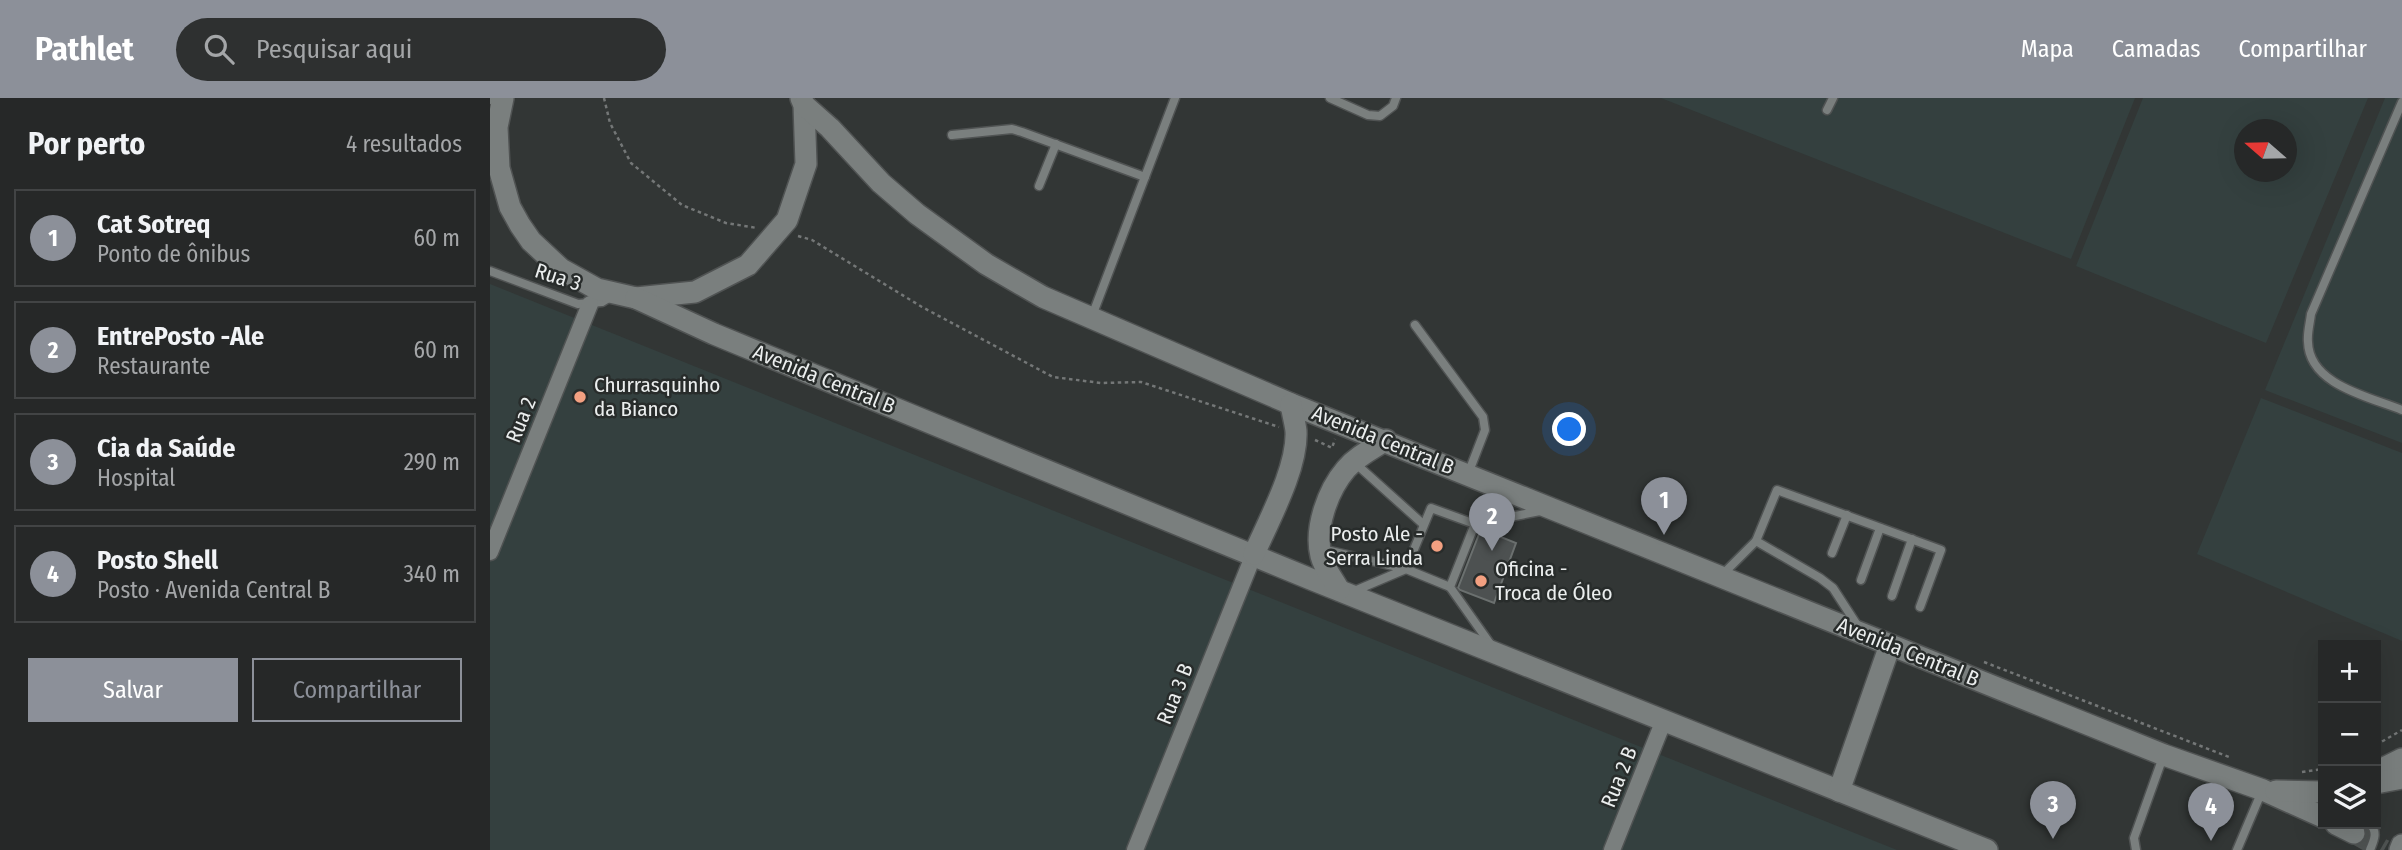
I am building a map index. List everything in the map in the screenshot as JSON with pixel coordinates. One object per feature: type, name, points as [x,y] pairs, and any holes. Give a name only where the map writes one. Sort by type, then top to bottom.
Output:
[{"type":"main road","name":"Avenida Central B","points":[[503,98],[497,127],[499,168],[510,207],[520,225],[545,256],[561,269],[597,289],[626,296],[1344,592],[1987,850]]},
{"type":"main road","name":"Avenida Central B","points":[[626,296],[695,292],[748,265],[787,220],[806,164],[803,101]]},
{"type":"main road","name":"Avenida Central B","points":[[803,101],[889,191],[941,232],[1042,297],[1291,404],[2164,755],[2263,790],[2318,815]]},
{"type":"main road","points":[[1254,554],[1293,457],[1296,432],[1291,404]]},
{"type":"main road","points":[[1344,592],[1321,559],[1319,533],[1322,519],[1334,487],[1353,462],[1386,440]]},
{"type":"main road","points":[[1839,791],[1890,645]]},
{"type":"main road","points":[[2381,770],[2402,759]]},
{"type":"main road","points":[[2381,782],[2402,778]]},
{"type":"main road","points":[[2263,790],[2318,794]]},
{"type":"street","name":"Rua 2","points":[[490,552],[590,304]]},
{"type":"street","name":"Rua 3 B","points":[[1135,850],[1254,554]]},
{"type":"street","name":"Rua 2 B","points":[[1612,850],[1664,720]]},
{"type":"lane","points":[[1091,318],[1175,98]]},
{"type":"lane","points":[[1330,98],[1367,115],[1380,116],[1393,106],[1396,98]]},
{"type":"lane","points":[[1827,110],[1833,98]]},
{"type":"lane","points":[[2402,102],[2311,314],[2307,344],[2317,368],[2336,383],[2402,410]]},
{"type":"lane","points":[[952,135],[1012,130],[1145,177]]},
{"type":"lane","points":[[1039,186],[1056,144]]},
{"type":"lane","name":"Rua 3","points":[[490,271],[578,304],[626,296]]},
{"type":"lane","points":[[1415,325],[1483,417],[1485,430],[1468,474]]},
{"type":"lane","points":[[1353,462],[1423,524]]},
{"type":"lane","points":[[1720,577],[1756,541],[1777,489],[1941,550],[1920,607]]},
{"type":"lane","points":[[1344,592],[1406,569],[1431,508],[1475,524],[1551,508]]},
{"type":"lane","points":[[1832,553],[1847,515]]},
{"type":"lane","points":[[1450,587],[1475,524]]},
{"type":"lane","points":[[1861,580],[1880,527]]},
{"type":"lane","points":[[1892,596],[1912,539]]},
{"type":"lane","points":[[1756,541],[1833,588],[1862,634]]},
{"type":"lane","points":[[1320,548],[1406,569],[1450,587],[1496,653]]},
{"type":"lane","points":[[2136,850],[2134,838],[2164,755]]},
{"type":"lane","points":[[2248,850],[2238,848],[2263,790]]},
{"type":"lane","points":[[2370,850],[2375,837],[2374,829]]},
{"type":"path","points":[[2381,742],[2402,730]]},
{"type":"shaded area","points":[[1661,98],[2135,98],[2071,259]]},
{"type":"shaded area","points":[[2143,98],[2368,98],[2266,343],[2076,266]]},
{"type":"shaded area","points":[[2385,98],[2402,98],[2402,443],[2265,390]]},
{"type":"shaded area","points":[[490,284],[1897,850],[490,850]]},
{"type":"shaded area","points":[[2261,398],[2402,453],[2402,641],[2197,554]]},
{"type":"building","points":[[1481,529],[1516,543],[1494,603],[1458,588]]},
{"type":"tunnel","points":[[2354,833],[2384,850]]},
{"type":"place","name":"Churrasquinho da Bianco","points":[[580,397]]},
{"type":"place","name":"Cat Sotreq","points":[[1664,535]]},
{"type":"place","name":"Posto Ale - Serra Linda","points":[[1437,546]]},
{"type":"place","name":"EntrePosto -Ale","points":[[1492,551]]},
{"type":"place","name":"Oficina - Troca de Óleo","points":[[1481,581]]},
{"type":"place","name":"Cia da Saúde","points":[[2053,839]]},
{"type":"place","name":"Posto Shell","points":[[2211,841]]}]
